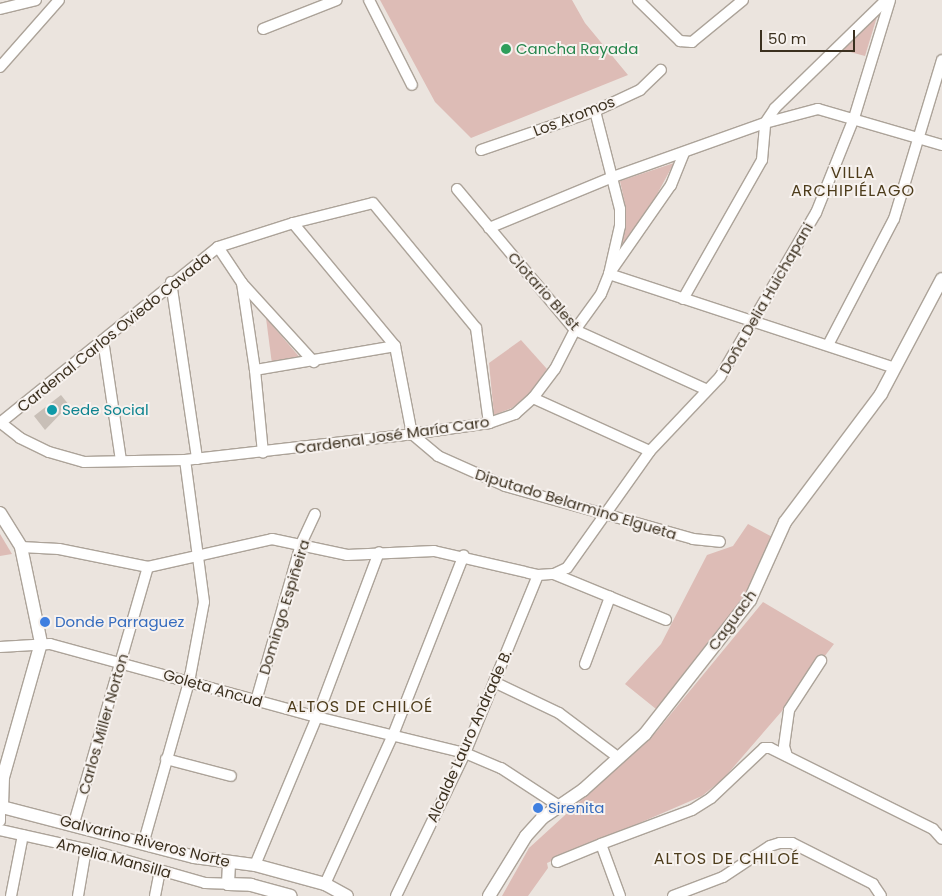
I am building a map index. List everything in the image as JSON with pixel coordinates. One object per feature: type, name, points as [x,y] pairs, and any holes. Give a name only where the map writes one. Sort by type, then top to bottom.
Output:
[{"type":"street","points":[[0,9],[36,0]]},
{"type":"street","points":[[0,67],[59,0]]},
{"type":"street","points":[[263,28],[338,0]]},
{"type":"street","points":[[369,0],[412,85]]},
{"type":"street","points":[[638,0],[680,41],[692,42],[743,0]]},
{"type":"street","points":[[683,299],[762,160],[765,123],[784,96],[886,0]]},
{"type":"street","name":"Doña Delia Huichapani","points":[[554,574],[567,568],[575,560],[604,515],[650,451],[720,377],[754,321],[816,213],[854,118],[890,0]]},
{"type":"street","points":[[828,345],[894,219],[942,60]]},
{"type":"street","name":"Los Aromos","points":[[481,150],[594,111],[640,90],[661,70]]},
{"type":"street","points":[[489,228],[613,177],[765,123],[818,108],[942,145]]},
{"type":"street","name":"Cardenal José María Caro","points":[[1,423],[20,438],[49,452],[84,462],[185,460],[263,453],[489,423],[515,414],[533,398],[555,369],[575,330],[602,294],[609,274],[620,226],[613,177],[594,111]]},
{"type":"street","points":[[684,153],[671,185],[609,274],[895,368]]},
{"type":"street","name":"Clotario Blest","points":[[456,189],[575,330],[707,390]]},
{"type":"street","name":"Cardenal Carlos Oviedo Cavada","points":[[1,423],[104,340],[171,282],[218,247],[293,222],[373,204],[476,328],[489,423]]},
{"type":"street","points":[[293,222],[395,346],[412,434]]},
{"type":"street","points":[[218,247],[242,283],[314,362]]},
{"type":"street","name":"Caguach","points":[[489,896],[526,836],[542,818],[619,758],[645,734],[750,600],[785,522],[842,449],[895,368],[942,279]]},
{"type":"street","points":[[171,282],[196,459]]},
{"type":"street","points":[[242,283],[255,370],[263,453]]},
{"type":"street","points":[[104,340],[121,461]]},
{"type":"street","points":[[255,370],[314,362],[395,346]]},
{"type":"street","points":[[533,398],[650,451]]},
{"type":"street","name":"Diputado Belarmino Elgueta","points":[[412,434],[438,456],[467,471],[604,515],[693,539],[720,542]]},
{"type":"street","points":[[144,841],[189,682],[204,602],[200,555],[185,460]]},
{"type":"street","points":[[0,513],[21,547],[41,643],[4,777],[0,821]]},
{"type":"street","name":"Domingo Espiñeira","points":[[256,701],[301,544],[315,514]]},
{"type":"street","points":[[21,547],[59,549],[148,567],[272,539],[347,555],[379,552],[434,551],[464,555],[538,575],[554,574],[666,620]]},
{"type":"street","points":[[255,865],[317,717],[379,552]]},
{"type":"street","points":[[325,884],[393,735],[464,555]]},
{"type":"street","name":"Carlos Miller Norton","points":[[74,823],[148,567]]},
{"type":"street","name":"Alcalde Lauro Andrade B.","points":[[396,896],[465,753],[538,575]]},
{"type":"street","points":[[585,664],[610,597]]},
{"type":"street","name":"Goleta Ancud","points":[[0,647],[41,643],[120,662],[317,717],[465,753],[501,768],[559,806]]},
{"type":"street","points":[[787,756],[784,746],[789,710],[821,661]]},
{"type":"street","points":[[494,682],[559,713],[619,758]]},
{"type":"street","points":[[557,862],[692,810],[711,798],[764,748],[787,756],[934,828],[942,839]]},
{"type":"street","points":[[166,759],[231,776]]},
{"type":"street","name":"Galvarino Riveros Norte","points":[[1,807],[74,823],[229,864],[255,865],[325,884],[347,896]]},
{"type":"street","name":"Amelia Mansilla","points":[[0,830],[86,849],[205,883],[228,884]]},
{"type":"street","points":[[11,896],[23,835]]},
{"type":"street","points":[[672,896],[723,877],[770,846],[780,843],[792,843],[873,884],[881,896]]},
{"type":"street","points":[[601,844],[620,896]]},
{"type":"street","points":[[78,896],[86,849]]},
{"type":"street","points":[[229,864],[228,884],[250,885],[291,896]]},
{"type":"street","points":[[155,896],[160,870]]},
{"type":"shaded area","name":"Cancha Rayada","points":[[380,0],[572,0],[585,23],[628,75],[471,138],[435,102]]},
{"type":"shaded area","points":[[879,10],[865,56],[839,49]]},
{"type":"shaded area","points":[[674,163],[649,209],[622,245],[626,209],[620,181]]},
{"type":"shaded area","points":[[266,318],[302,360],[272,364]]},
{"type":"shaded area","points":[[521,340],[547,369],[529,394],[512,408],[494,415],[489,363]]},
{"type":"shaded area","points":[[748,524],[778,540],[766,569],[661,713],[625,684],[661,644],[707,555],[733,546]]},
{"type":"shaded area","points":[[0,534],[12,554],[0,556]]},
{"type":"shaded area","points":[[763,602],[834,644],[788,704],[724,778],[702,796],[547,863],[548,868],[528,896],[502,896],[529,848],[656,732]]},
{"type":"building","name":"Sede Social","points":[[61,395],[69,405],[45,430],[34,416]]},
{"type":"place","name":"Cancha Rayada","points":[[506,49]]},
{"type":"place","name":"Sede Social","points":[[52,410]]},
{"type":"place","name":"Donde Parraguez","points":[[45,622]]},
{"type":"place","name":"Sirenita","points":[[538,808]]},
{"type":"district","name":"VILLA ARCHIPIÉLAGO","points":[[853,182]]},
{"type":"district","name":"ALTOS DE CHILOÉ","points":[[360,707]]},
{"type":"district","name":"ALTOS DE CHILOÉ","points":[[727,859]]}]
